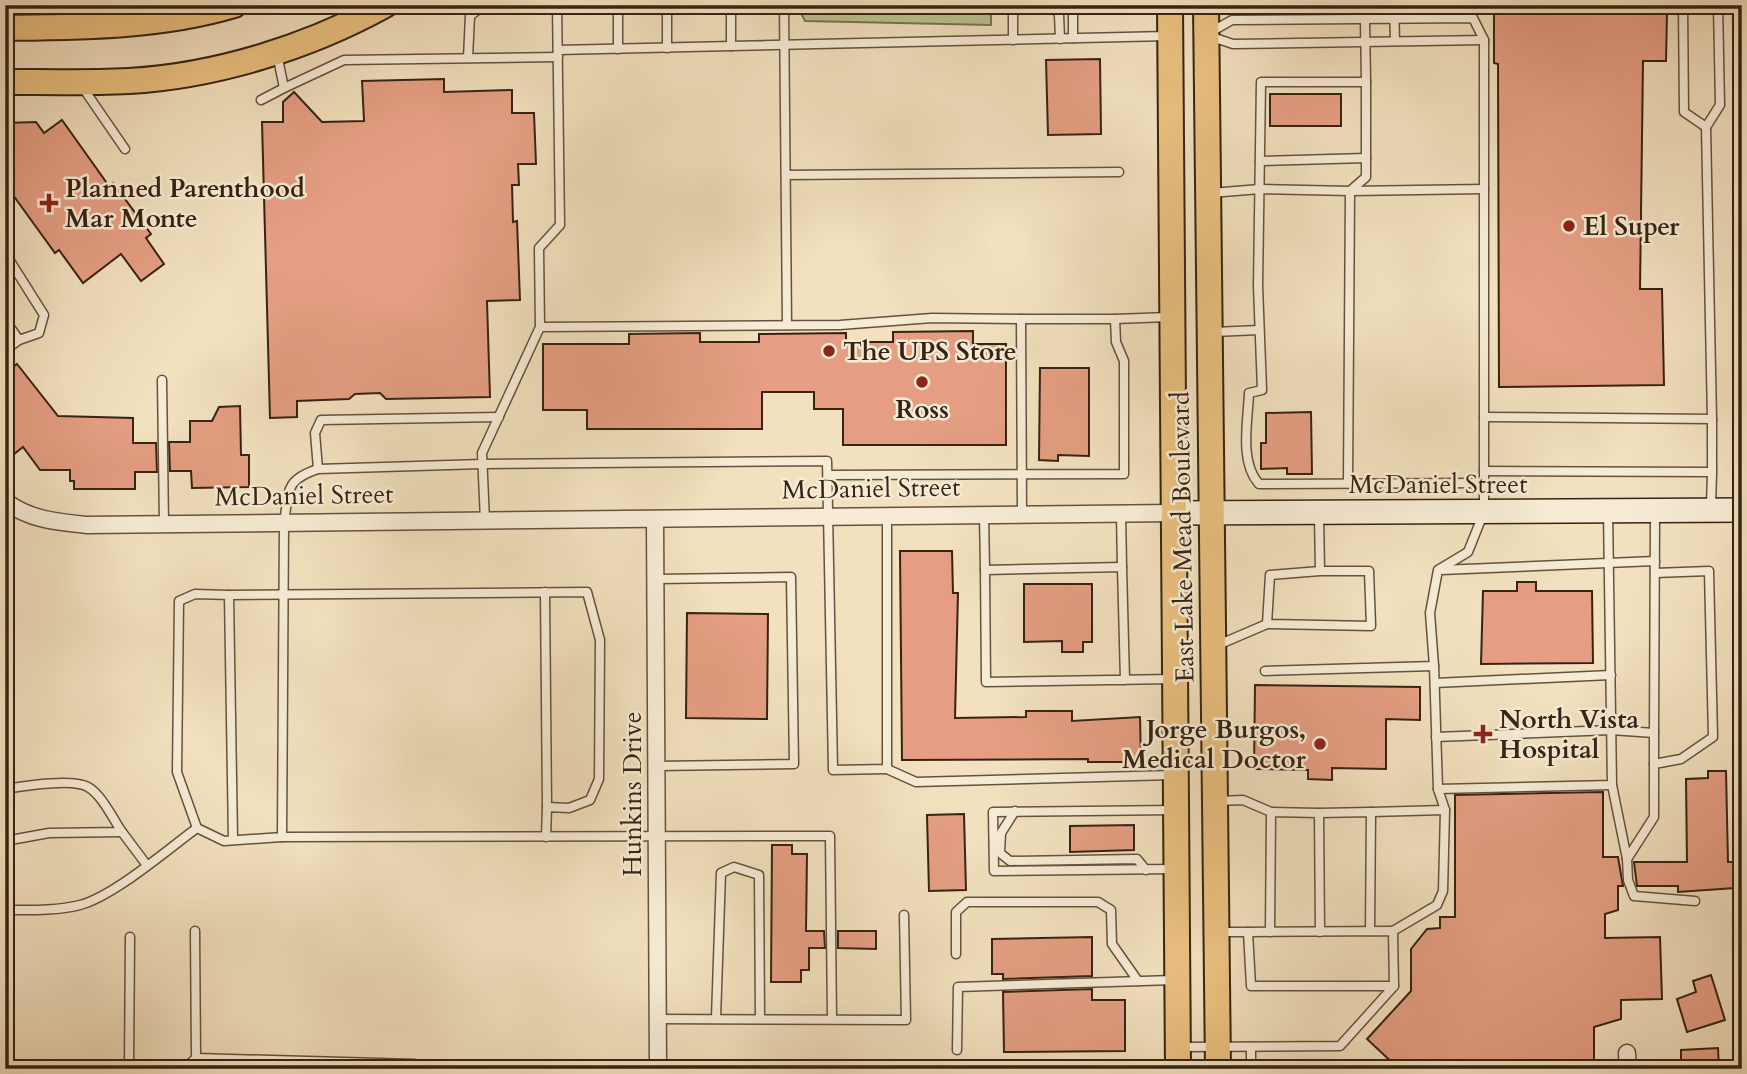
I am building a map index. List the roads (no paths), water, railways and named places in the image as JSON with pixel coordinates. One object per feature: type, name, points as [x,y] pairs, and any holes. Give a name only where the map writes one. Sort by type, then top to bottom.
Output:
[{"type":"main road","points":[[5,28],[91,27],[158,21],[234,5]]},
{"type":"main road","points":[[5,82],[131,80],[200,72],[276,51],[354,22],[385,5]]},
{"type":"main road","name":"East Lake Mead Boulevard","points":[[1170,5],[1178,1060]]},
{"type":"main road","name":"East Lake Mead Boulevard","points":[[1206,5],[1218,1058]]},
{"type":"main road","points":[[1170,36],[1206,35]]},
{"type":"main road","points":[[1177,869],[1196,826],[1215,801]]},
{"type":"street","name":"McDaniel Street","points":[[5,501],[19,511],[46,521],[87,525],[1121,513],[1742,510]]},
{"type":"street","name":"Hunkins Drive","points":[[655,519],[658,1069]]},
{"type":"lane","points":[[468,58],[470,16],[484,5]]},
{"type":"lane","points":[[485,521],[482,453],[540,327],[539,248],[560,225],[557,5]]},
{"type":"lane","points":[[618,5],[618,49]]},
{"type":"lane","points":[[667,5],[667,48]]},
{"type":"lane","points":[[731,46],[732,5]]},
{"type":"lane","points":[[784,5],[787,325]]},
{"type":"lane","points":[[1053,5],[1059,15],[1060,39]]},
{"type":"lane","points":[[1073,5],[1073,38]]},
{"type":"lane","points":[[1073,16],[1081,5]]},
{"type":"lane","points":[[1395,5],[1395,41]]},
{"type":"lane","points":[[1683,5],[1684,112],[1706,127]]},
{"type":"lane","points":[[1711,511],[1712,419],[1706,127],[1720,105],[1718,5]]},
{"type":"lane","points":[[1013,40],[1015,6]]},
{"type":"lane","points":[[1206,35],[1233,20],[1472,18],[1484,40],[1484,512],[1468,552],[1437,570]]},
{"type":"lane","points":[[1348,483],[1350,191],[1366,177],[1365,20]]},
{"type":"lane","points":[[1206,35],[1233,44],[1484,40]]},
{"type":"lane","points":[[261,100],[344,60],[468,58],[618,49],[1170,36]]},
{"type":"lane","points":[[276,51],[284,88]]},
{"type":"lane","points":[[78,82],[125,149]]},
{"type":"lane","points":[[1366,82],[1261,82],[1259,330],[1262,390],[1249,393],[1247,445],[1251,475],[1259,484],[1484,483]]},
{"type":"lane","points":[[1260,161],[1366,158]]},
{"type":"lane","points":[[786,175],[1119,172]]},
{"type":"lane","points":[[1208,193],[1260,189],[1484,190]]},
{"type":"lane","points":[[5,253],[44,315],[39,333],[19,340],[5,350]]},
{"type":"lane","points":[[540,327],[886,323],[932,318],[1173,317]]},
{"type":"lane","points":[[1021,319],[1022,515]]},
{"type":"lane","points":[[828,475],[1124,474],[1124,362],[1116,342],[1115,319]]},
{"type":"lane","points":[[5,320],[19,340]]},
{"type":"lane","points":[[1210,332],[1259,330]]},
{"type":"lane","points":[[162,380],[164,524]]},
{"type":"lane","points":[[318,469],[315,433],[321,420],[499,416]]},
{"type":"lane","points":[[1484,416],[1712,419]]},
{"type":"lane","points":[[282,837],[284,523],[290,483],[300,475],[318,469],[482,464],[827,461],[833,770],[887,769],[916,782],[1176,775]]},
{"type":"lane","points":[[1484,471],[1712,472]]},
{"type":"lane","points":[[1608,511],[1612,785],[1627,859],[1628,880],[1634,896],[1695,901]]},
{"type":"lane","points":[[1627,859],[1654,817],[1655,511]]},
{"type":"lane","points":[[1320,512],[1320,571]]},
{"type":"lane","points":[[1121,513],[1125,680]]},
{"type":"lane","points":[[984,515],[986,682],[1176,679]]},
{"type":"lane","points":[[887,516],[887,769]]},
{"type":"lane","points":[[1437,570],[1655,561]]},
{"type":"lane","points":[[985,570],[1122,567]]},
{"type":"lane","points":[[1216,932],[1393,932],[1437,905],[1443,891],[1445,810],[1437,789],[1435,683],[1430,613],[1437,570]]},
{"type":"lane","points":[[1213,647],[1267,624],[1371,626],[1369,571],[1270,575],[1267,624]]},
{"type":"lane","points":[[1654,764],[1681,759],[1713,737],[1709,571],[1655,573]]},
{"type":"lane","points":[[656,579],[791,577],[794,764],[657,766]]},
{"type":"lane","points":[[545,592],[546,837]]},
{"type":"lane","points":[[547,807],[569,808],[590,800],[599,779],[600,640],[587,592],[195,594],[179,601],[177,772],[197,828],[224,841],[282,837],[830,836],[832,1019]]},
{"type":"lane","points":[[229,595],[233,840]]},
{"type":"lane","points":[[1265,671],[1434,666]]},
{"type":"lane","points":[[1435,683],[1611,675]]},
{"type":"lane","points":[[1436,737],[1611,730],[1654,733]]},
{"type":"lane","points":[[5,789],[51,784],[84,785],[93,792],[146,864]]},
{"type":"lane","points":[[1437,789],[1612,785]]},
{"type":"lane","points":[[1215,801],[1243,800],[1271,812],[1445,810]]},
{"type":"lane","points":[[1176,810],[993,812],[994,871],[1177,869]]},
{"type":"lane","points":[[1015,811],[1001,833],[1000,853],[1010,861],[1137,859],[1146,870]]},
{"type":"lane","points":[[1270,932],[1271,812]]},
{"type":"lane","points":[[1370,932],[1371,812]]},
{"type":"lane","points":[[1319,813],[1320,932]]},
{"type":"lane","points":[[5,910],[43,910],[82,904],[197,828]]},
{"type":"lane","points":[[5,841],[49,833],[122,832]]},
{"type":"lane","points":[[716,1018],[721,873],[734,867],[759,875],[760,1018]]},
{"type":"lane","points":[[956,954],[956,912],[967,902],[1098,902],[1111,910],[1112,944],[1138,981]]},
{"type":"lane","points":[[657,1019],[906,1020],[904,915]]},
{"type":"lane","points":[[195,932],[196,1058]]},
{"type":"lane","points":[[1248,932],[1251,986],[1395,986]]},
{"type":"lane","points":[[1138,1069],[1178,1060],[1218,1058],[1251,1047],[1340,1046],[1395,986],[1393,932]]},
{"type":"lane","points":[[129,1069],[130,937]]},
{"type":"lane","points":[[957,1050],[958,987],[1177,980]]},
{"type":"lane","points":[[1251,1047],[1251,1069]]},
{"type":"lane","points":[[184,1069],[196,1058],[415,1064],[414,1069]]},
{"type":"place","name":"Planned Parenthood Mar Monte","points":[[49,203]]},
{"type":"place","name":"El Super","points":[[1569,226]]},
{"type":"place","name":"The UPS Store","points":[[829,351]]},
{"type":"place","name":"Ross","points":[[922,382]]},
{"type":"place","name":"North Vista Hospital","points":[[1483,734]]},
{"type":"place","name":"Jorge Burgos, Medical Doctor","points":[[1320,744]]}]
